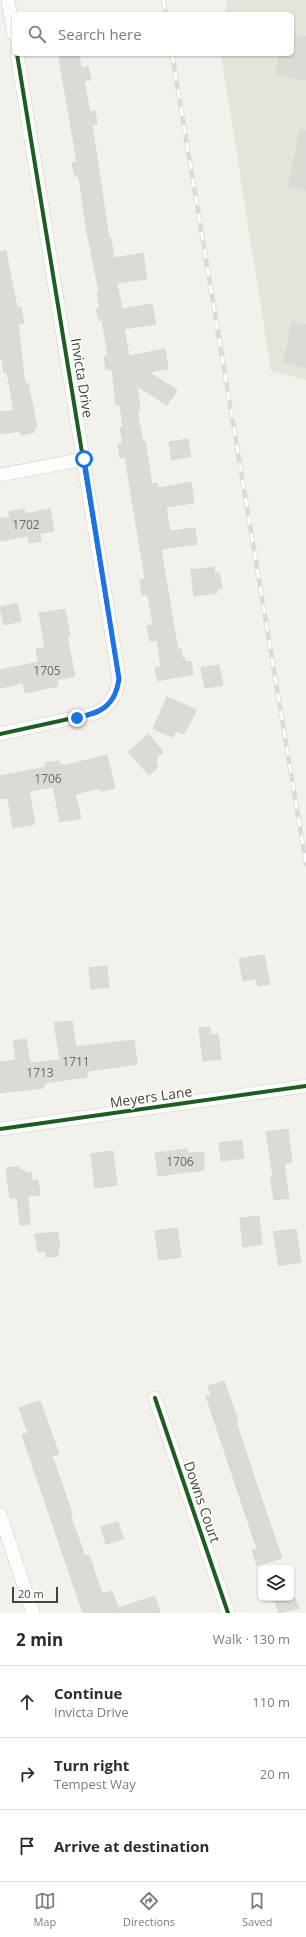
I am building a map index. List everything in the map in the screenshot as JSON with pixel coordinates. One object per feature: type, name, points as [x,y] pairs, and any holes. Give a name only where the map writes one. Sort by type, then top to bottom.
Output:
[{"type":"street","points":[[8,0],[12,23]]},
{"type":"street","name":"Invicta Drive","points":[[0,734],[96,713],[110,703],[118,686],[119,671],[17,56]]},
{"type":"street","points":[[0,475],[84,459]]},
{"type":"street","name":"Meyers Lane","points":[[0,1129],[306,1086]]},
{"type":"street","name":"Downs Court","points":[[154,1398],[228,1613]]},
{"type":"street","points":[[0,1514],[33,1613]]},
{"type":"shaded area","points":[[227,0],[306,0],[306,380],[271,371],[221,56],[294,56],[294,12],[225,12]]},
{"type":"building","points":[[294,34],[306,37],[306,80],[276,75],[280,56],[294,56]]},
{"type":"building","points":[[79,56],[81,68],[88,67],[91,80],[84,81],[90,112],[95,111],[97,124],[92,125],[109,238],[111,238],[114,258],[143,253],[147,279],[117,283],[122,309],[152,304],[156,324],[124,329],[129,356],[165,349],[168,369],[148,372],[177,390],[167,405],[137,386],[140,411],[137,411],[143,442],[145,441],[152,484],[157,483],[158,488],[191,482],[194,503],[166,507],[170,531],[195,528],[197,544],[161,549],[178,650],[181,649],[182,658],[185,658],[185,662],[191,661],[193,674],[158,681],[155,668],[161,667],[157,640],[150,641],[147,626],[153,625],[147,594],[142,595],[140,580],[145,579],[125,457],[120,458],[118,444],[123,443],[120,428],[123,427],[120,405],[116,405],[112,369],[106,370],[104,356],[108,355],[102,320],[99,321],[96,309],[100,309],[97,292],[99,292],[86,226],[79,178],[75,176],[72,163],[77,162],[59,57]]},
{"type":"building","points":[[300,130],[306,131],[306,190],[289,186]]},
{"type":"building","points":[[6,251],[17,308],[21,307],[24,323],[18,324],[25,384],[28,383],[37,427],[34,427],[35,432],[21,435],[20,431],[1,434],[0,427],[0,412],[14,410],[7,372],[4,373],[2,359],[0,359],[0,252]]},
{"type":"building","points":[[292,322],[306,325],[306,367],[284,363]]},
{"type":"building","points":[[188,439],[191,456],[172,460],[169,442]]},
{"type":"building","points":[[24,509],[25,514],[50,509],[54,531],[40,533],[41,541],[29,543],[28,536],[0,541],[0,519],[10,517],[9,512]]},
{"type":"building","points":[[214,567],[215,574],[219,573],[222,588],[217,589],[217,593],[194,596],[191,570]]},
{"type":"building","points":[[17,603],[21,621],[4,625],[0,607]]},
{"type":"building","points":[[65,609],[70,636],[67,637],[75,676],[57,680],[58,686],[25,693],[23,683],[0,688],[0,670],[38,662],[36,649],[45,648],[39,613]]},
{"type":"building","points":[[219,665],[223,685],[205,688],[201,668]]},
{"type":"building","points":[[167,697],[197,710],[184,734],[176,731],[173,737],[153,729]]},
{"type":"building","points":[[149,734],[163,752],[156,758],[158,760],[155,762],[158,767],[149,775],[128,752]]},
{"type":"building","points":[[107,755],[115,788],[101,791],[100,788],[75,794],[81,818],[60,822],[53,787],[29,791],[35,824],[13,828],[8,798],[0,799],[0,776],[46,767],[45,763],[59,761],[60,765],[63,764],[63,766]]},
{"type":"building","points":[[264,955],[270,984],[258,986],[256,978],[243,981],[239,959]]},
{"type":"building","points":[[107,966],[109,987],[91,989],[89,968]]},
{"type":"building","points":[[72,1021],[76,1047],[134,1040],[137,1064],[89,1071],[87,1072],[87,1077],[44,1083],[44,1088],[0,1093],[0,1062],[16,1060],[13,1041],[26,1039],[30,1063],[60,1060],[54,1023]]},
{"type":"building","points":[[210,1027],[211,1035],[218,1034],[221,1059],[203,1061],[199,1028]]},
{"type":"building","points":[[288,1129],[292,1162],[284,1164],[289,1198],[274,1200],[270,1177],[273,1177],[266,1132]]},
{"type":"building","points":[[242,1141],[244,1158],[221,1161],[219,1143]]},
{"type":"building","points":[[187,1149],[188,1153],[204,1152],[204,1170],[158,1176],[155,1153]]},
{"type":"building","points":[[113,1151],[117,1185],[95,1188],[91,1154]]},
{"type":"building","points":[[19,1167],[19,1170],[25,1170],[25,1173],[31,1172],[32,1181],[38,1180],[40,1195],[28,1196],[30,1224],[20,1225],[17,1198],[10,1198],[6,1168]]},
{"type":"building","points":[[259,1216],[262,1244],[243,1247],[240,1218]]},
{"type":"building","points":[[177,1228],[181,1257],[159,1260],[155,1231]]},
{"type":"building","points":[[296,1229],[301,1262],[279,1266],[273,1232]]},
{"type":"building","points":[[58,1232],[60,1249],[58,1249],[58,1256],[46,1257],[46,1251],[38,1252],[35,1234]]},
{"type":"building","points":[[224,1381],[238,1421],[236,1422],[255,1480],[282,1558],[257,1566],[252,1550],[257,1549],[206,1396],[211,1395],[208,1386]]},
{"type":"building","points":[[40,1401],[59,1454],[52,1456],[72,1513],[70,1514],[85,1556],[89,1555],[102,1594],[112,1591],[118,1608],[155,1596],[160,1613],[83,1613],[22,1435],[28,1433],[19,1408]]},
{"type":"building","points":[[118,1522],[124,1539],[106,1544],[101,1527]]},
{"type":"building","points":[[295,1598],[299,1608],[279,1613],[275,1601],[294,1601]]},
{"type":"railway","points":[[163,0],[166,12]]},
{"type":"railway","points":[[172,56],[306,864]]},
{"type":"cycle path","points":[[0,734],[96,713],[105,707],[115,695],[119,679],[17,56]]},
{"type":"cycle path","points":[[0,1129],[306,1086]]},
{"type":"cycle path","points":[[155,1398],[228,1613]]},
{"type":"route","points":[[77,718],[103,710],[114,698],[119,679],[119,671],[84,459]]}]
